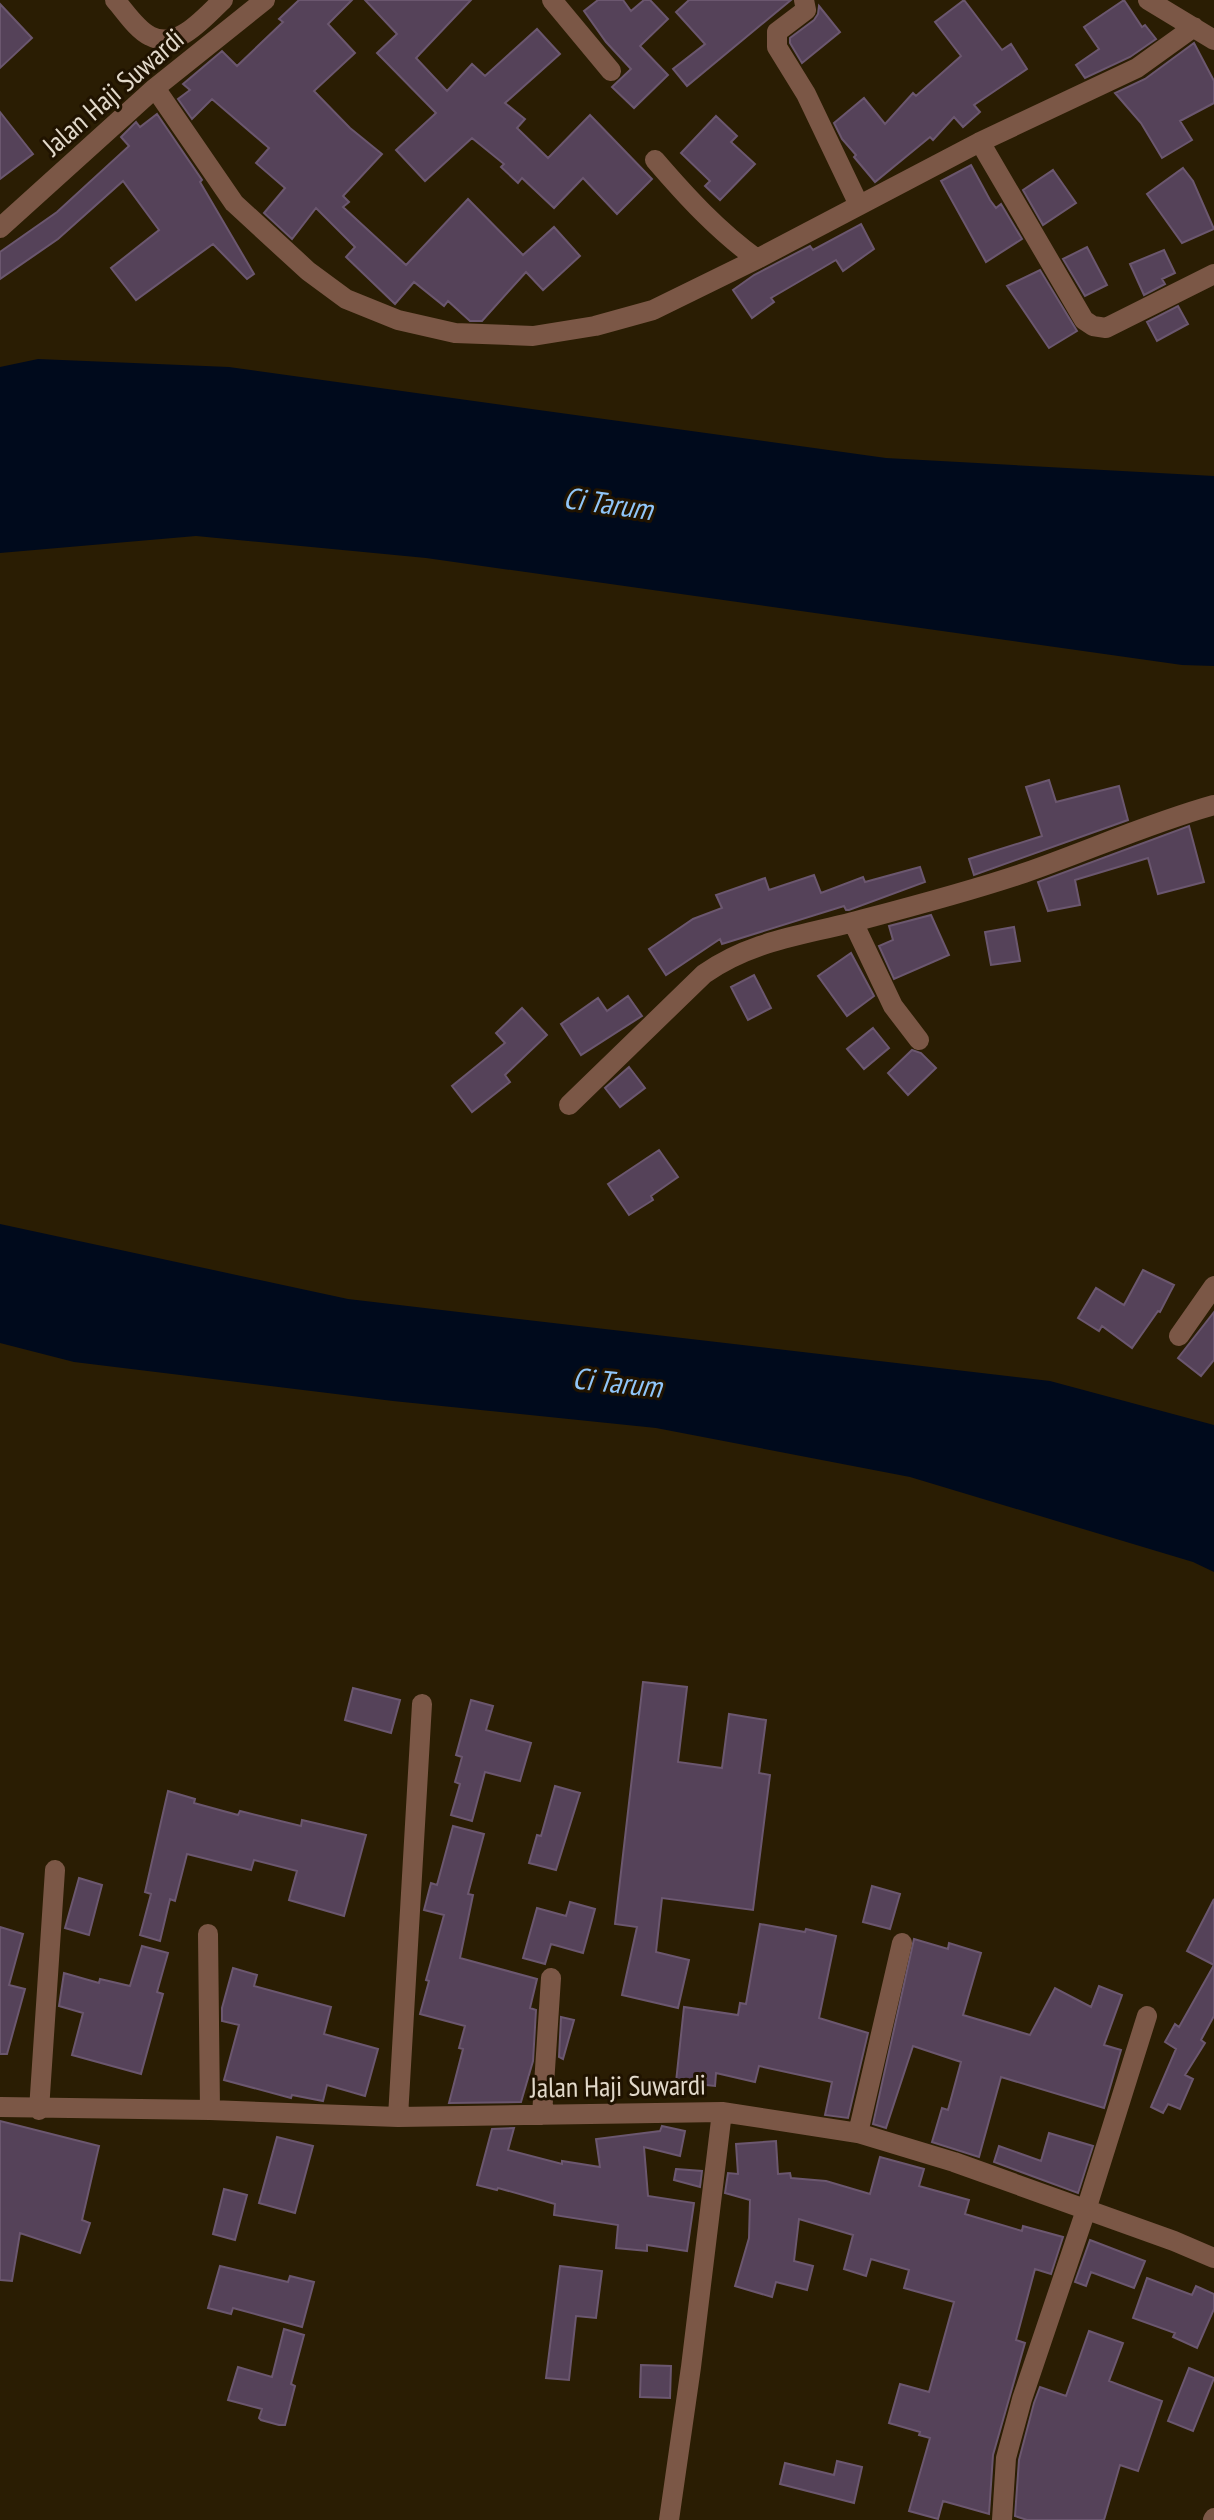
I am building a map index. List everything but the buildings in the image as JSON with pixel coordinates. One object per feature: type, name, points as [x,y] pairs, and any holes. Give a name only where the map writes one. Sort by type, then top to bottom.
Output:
[{"type":"street","points":[[115,0],[143,31],[151,37],[165,40],[181,37],[223,0]]},
{"type":"street","name":"Jalan Haji Suwardi","points":[[0,228],[155,88],[265,0]]},
{"type":"street","points":[[552,0],[611,71]]},
{"type":"street","points":[[804,0],[806,10],[777,32],[777,47],[806,94],[859,205]]},
{"type":"street","points":[[1148,0],[1214,40]]},
{"type":"street","points":[[155,88],[234,203],[308,271],[346,299],[398,320],[455,333],[533,336],[595,326],[653,310],[980,142],[1137,68],[1194,27]]},
{"type":"street","points":[[980,142],[1084,320],[1093,326],[1106,328],[1214,274]]},
{"type":"street","points":[[655,160],[706,216],[733,242],[757,259]]},
{"type":"street","points":[[569,1105],[670,1005],[725,959],[754,945],[853,922],[1023,873],[1162,819],[1214,805]]},
{"type":"street","points":[[853,922],[893,1006],[919,1040]]},
{"type":"street","points":[[1179,1336],[1214,1286]]},
{"type":"street","points":[[398,2117],[422,1704]]},
{"type":"street","points":[[39,2110],[55,1870]]},
{"type":"street","points":[[208,1934],[210,2110]]},
{"type":"street","points":[[858,2133],[902,1943]]},
{"type":"street","points":[[542,2115],[551,1978]]},
{"type":"street","points":[[1002,2520],[1006,2458],[1022,2399],[1147,2016]]},
{"type":"street","name":"Jalan Haji Suwardi","points":[[0,2107],[398,2117],[722,2112],[858,2133],[954,2162],[1214,2258]]},
{"type":"street","points":[[669,2520],[722,2112]]},
{"type":"water","name":"Ci Tarum","points":[[38,359],[229,367],[886,458],[1214,476],[1214,666],[1182,665],[426,558],[196,536],[0,553],[0,367]]},
{"type":"water","name":"Ci Tarum","points":[[0,1224],[348,1299],[1050,1381],[1214,1425],[1214,1572],[1193,1562],[910,1477],[656,1428],[393,1401],[74,1362],[0,1343]]}]
